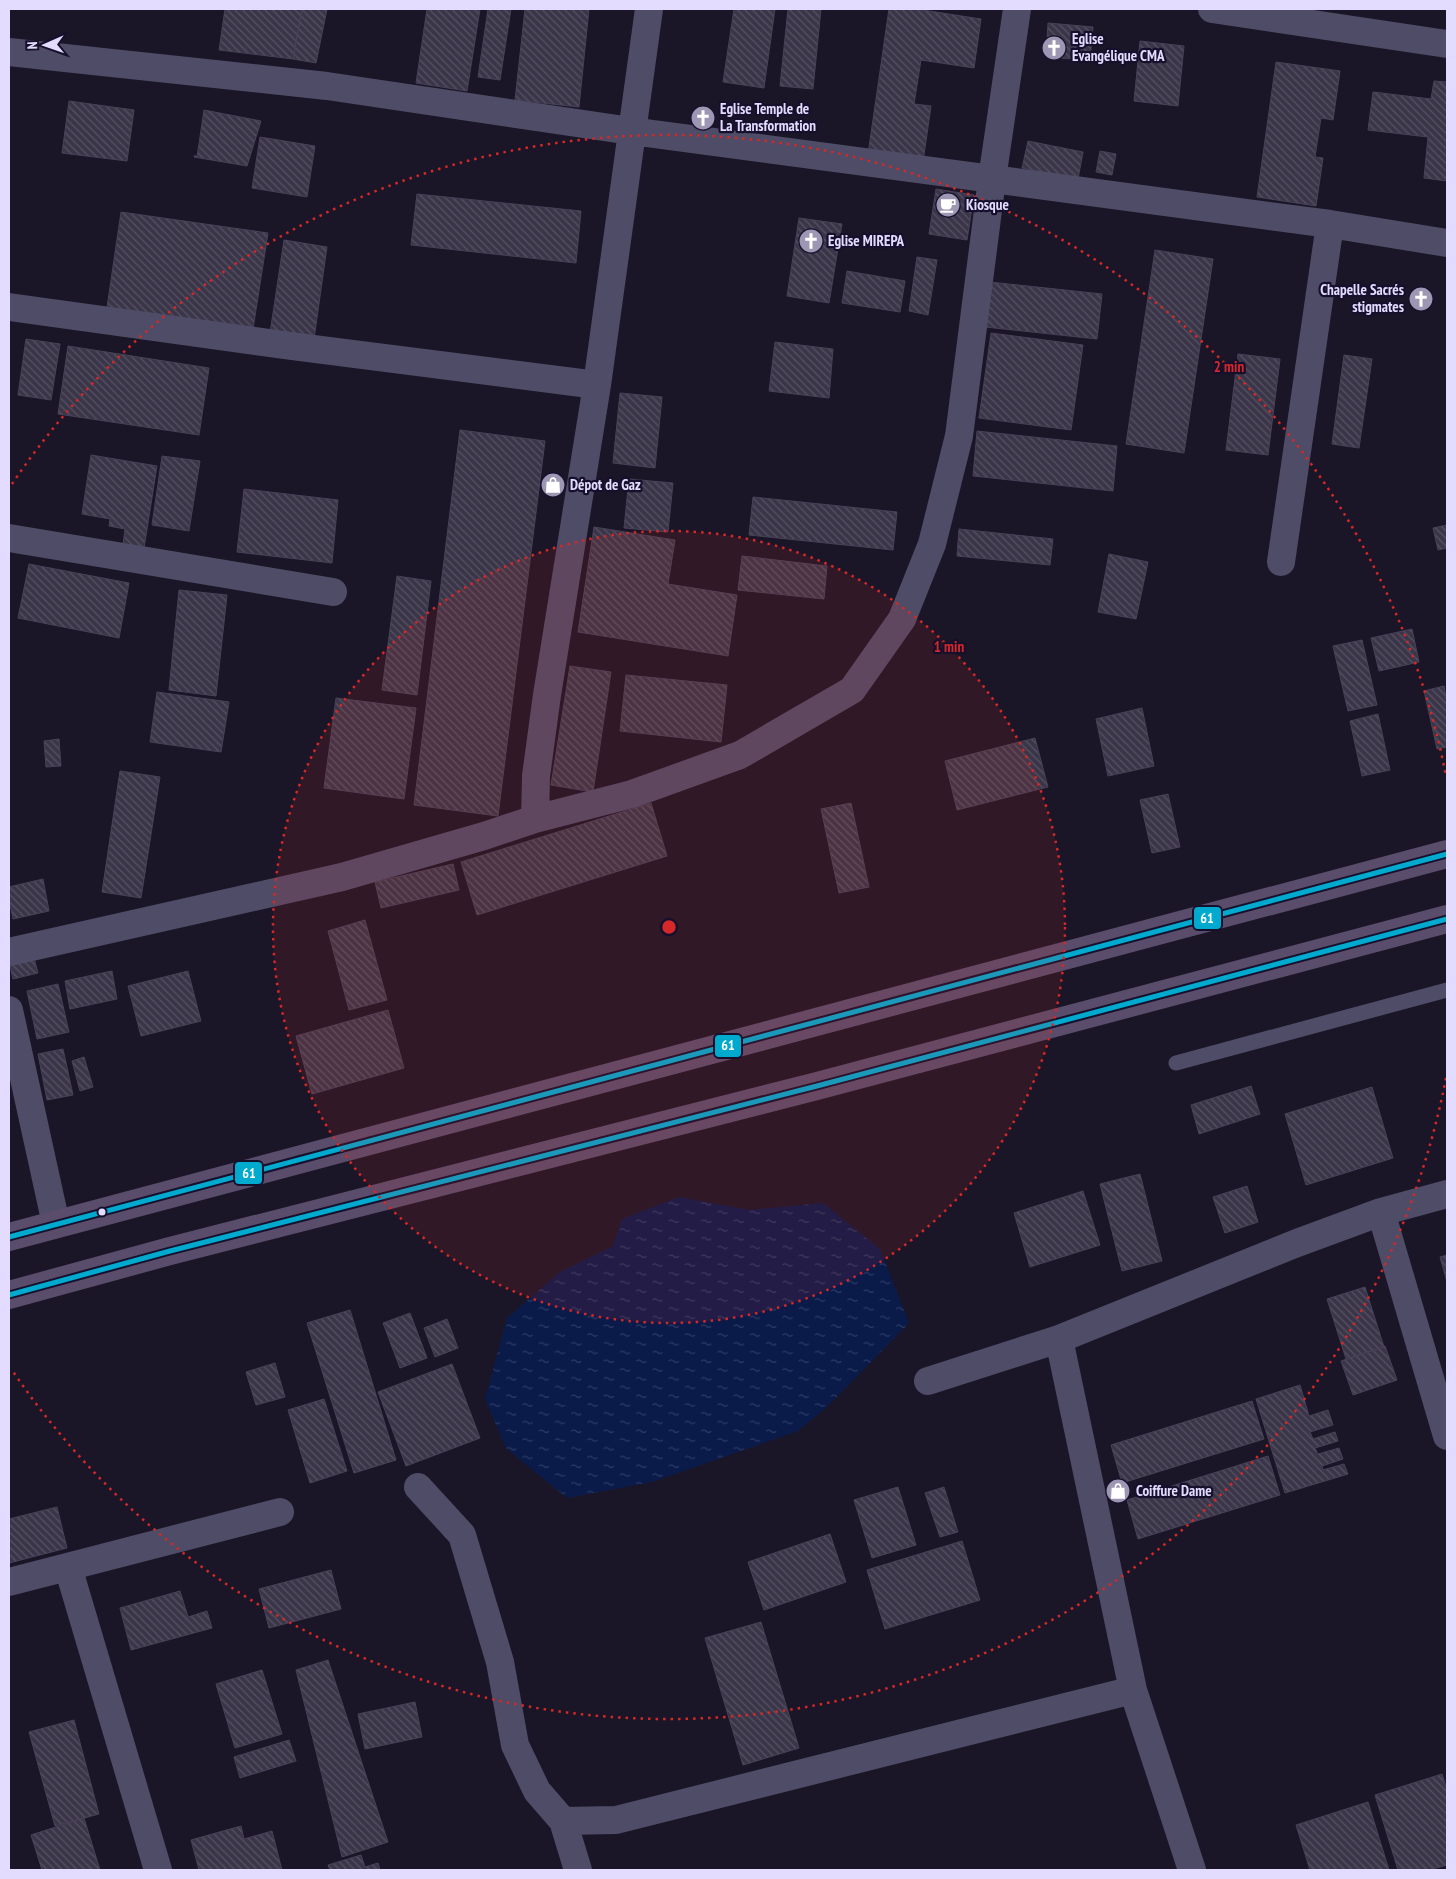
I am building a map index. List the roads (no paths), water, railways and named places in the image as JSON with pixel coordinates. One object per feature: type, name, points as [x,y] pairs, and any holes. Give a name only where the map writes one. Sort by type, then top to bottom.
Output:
[{"type":"main road","points":[[9,1237],[1447,854]]},
{"type":"main road","points":[[9,1295],[199,1244],[827,1084],[1447,919]]},
{"type":"street","points":[[535,819],[536,776],[543,722],[596,385],[649,9]]},
{"type":"street","points":[[9,952],[342,877],[484,836],[535,819],[632,794],[740,755],[852,690],[902,619],[932,544],[959,436],[992,179],[1017,9]]},
{"type":"street","points":[[1212,9],[1447,44]]},
{"type":"street","points":[[9,52],[327,86],[631,131],[1330,224],[1447,243]]},
{"type":"street","points":[[1281,562],[1330,224]]},
{"type":"street","points":[[9,307],[291,346],[596,385]]},
{"type":"street","points":[[9,538],[333,592]]},
{"type":"street","points":[[9,1010],[56,1224]]},
{"type":"street","points":[[928,1381],[1059,1339],[1297,1243],[1381,1212],[1447,1194]]},
{"type":"street","points":[[1381,1212],[1447,1436]]},
{"type":"street","points":[[1059,1339],[1133,1690],[1192,1870]]},
{"type":"street","points":[[418,1487],[462,1535],[500,1662],[515,1745],[537,1791],[563,1820],[578,1870]]},
{"type":"street","points":[[9,1582],[280,1512]]},
{"type":"street","points":[[68,1567],[158,1870]]},
{"type":"street","points":[[563,1820],[616,1820],[1133,1690]]},
{"type":"lane","points":[[1176,1063],[1447,990]]},
{"type":"water","points":[[679,1197],[749,1210],[823,1203],[880,1249],[909,1323],[828,1406],[798,1431],[652,1482],[567,1498],[506,1448],[485,1399],[507,1318],[560,1272],[613,1246],[622,1219]]},
{"type":"place","name":"Eglise Evangélique CMA","points":[[1054,48]]},
{"type":"place","name":"Eglise Temple de La Transformation","points":[[703,118]]},
{"type":"place","name":"Kiosque","points":[[948,205]]},
{"type":"place","name":"Eglise MIREPA","points":[[811,241]]},
{"type":"place","name":"Chapelle Sacrés stigmates","points":[[1421,299]]},
{"type":"place","name":"Dépot de Gaz","points":[[553,485]]},
{"type":"place","name":"Coiffure Dame","points":[[1118,1491]]}]
